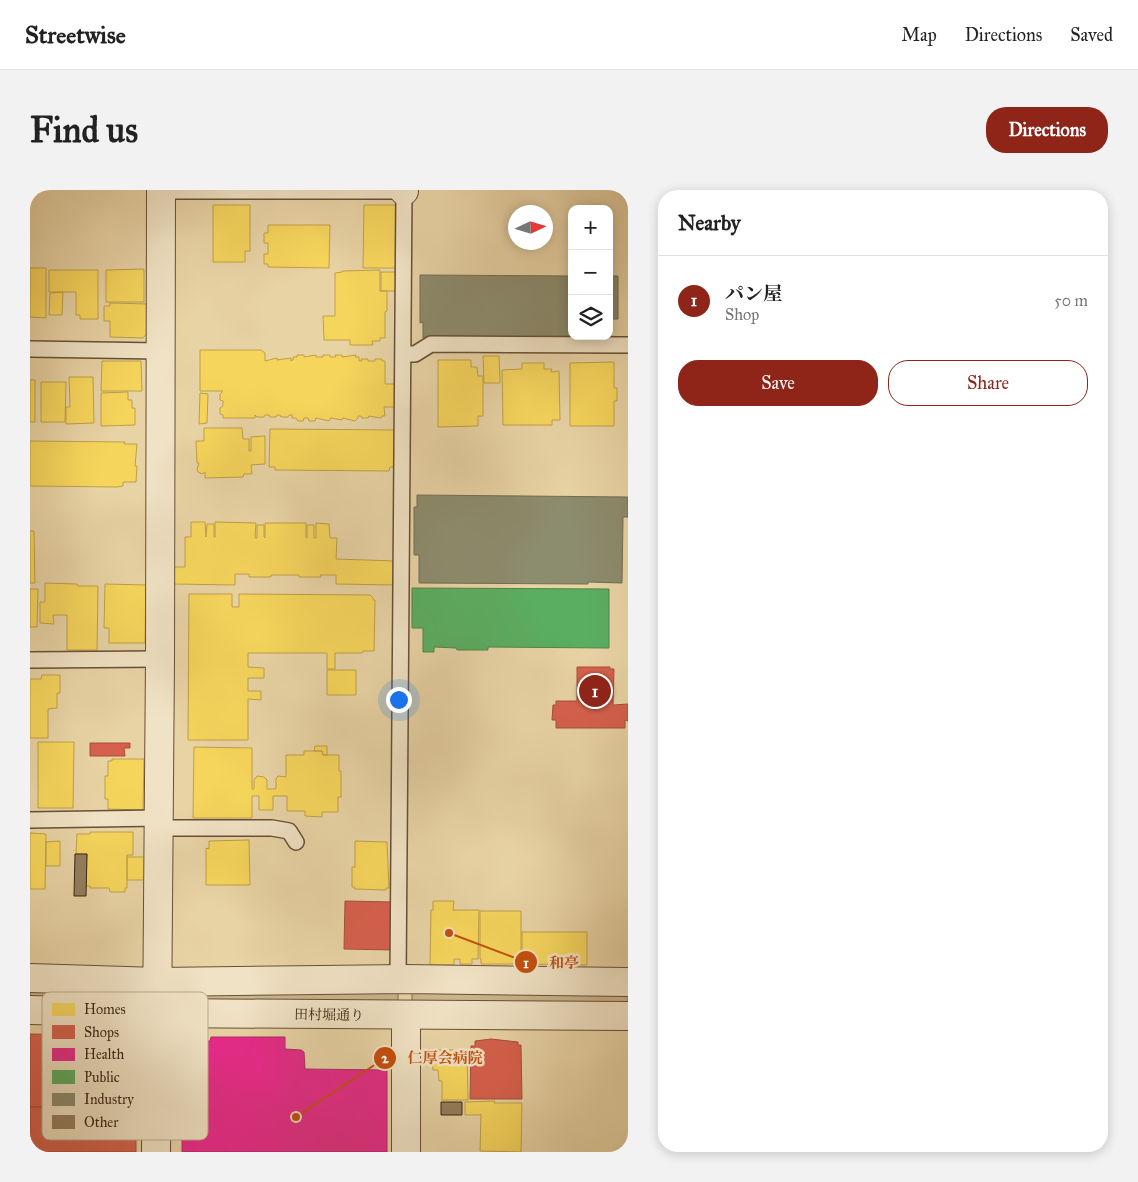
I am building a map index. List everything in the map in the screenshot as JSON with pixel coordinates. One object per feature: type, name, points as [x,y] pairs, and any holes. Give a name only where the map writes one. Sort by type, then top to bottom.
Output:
[{"type":"street","points":[[157,992],[161,191]]},
{"type":"street","points":[[30,978],[158,982],[398,979],[628,982]]},
{"type":"street","name":"田村堀通り","points":[[208,1013],[628,1016]]},
{"type":"street","points":[[406,1015],[406,1152]]},
{"type":"lane","points":[[161,191],[404,191],[398,979]]},
{"type":"lane","points":[[403,354],[415,354],[430,344],[628,346]]},
{"type":"lane","points":[[30,349],[160,351]]},
{"type":"lane","points":[[30,660],[160,660]]},
{"type":"lane","points":[[30,820],[272,828],[289,831],[296,842]]},
{"type":"shaded area","points":[[30,985],[151,988],[151,992],[42,992],[42,998],[30,998]]},
{"type":"shaded area","points":[[175,988],[398,990],[398,1001],[208,1000],[208,992],[175,992]]},
{"type":"shaded area","points":[[412,989],[628,992],[628,1004],[412,1001]]},
{"type":"building: Homes","points":[[213,205],[250,205],[250,251],[245,251],[245,262],[213,262]]},
{"type":"building: Homes","points":[[364,205],[398,205],[398,268],[363,268]]},
{"type":"building: Homes","points":[[268,225],[330,225],[329,268],[268,267],[268,264],[264,264],[264,254],[268,254],[268,243],[264,243],[264,233],[268,233]]},
{"type":"building: Homes","points":[[30,268],[46,268],[46,318],[30,317]]},
{"type":"building: Homes","points":[[144,269],[144,302],[106,302],[106,270]]},
{"type":"building: Homes","points":[[49,270],[98,270],[98,319],[80,319],[80,315],[76,315],[76,292],[49,292]]},
{"type":"building: Homes","points":[[380,270],[380,291],[387,291],[385,338],[380,338],[380,341],[372,341],[373,345],[350,345],[350,340],[324,340],[323,316],[335,316],[335,273],[342,271]]},
{"type":"building: Homes","points":[[381,272],[397,272],[398,291],[381,291]]},
{"type":"building: Homes","points":[[63,292],[62,315],[49,315],[50,293]]},
{"type":"building: Homes","points":[[110,303],[149,304],[149,331],[143,338],[110,337],[110,321],[104,321],[104,306],[110,306]]},
{"type":"building: Homes","points":[[200,350],[261,350],[265,353],[265,361],[277,358],[277,360],[291,358],[291,361],[297,355],[323,357],[323,355],[330,355],[330,357],[336,357],[335,355],[342,355],[342,357],[356,355],[355,357],[359,357],[359,361],[362,361],[361,359],[375,361],[375,359],[382,359],[382,361],[385,361],[385,384],[397,384],[397,407],[384,407],[385,416],[381,418],[369,416],[368,418],[362,418],[358,416],[355,421],[343,418],[342,420],[331,418],[329,421],[316,418],[315,421],[309,421],[308,418],[304,418],[303,421],[298,421],[296,418],[292,418],[292,415],[288,417],[277,415],[276,417],[270,417],[265,415],[264,417],[257,417],[255,415],[255,418],[223,418],[223,415],[220,414],[223,401],[220,400],[220,394],[223,391],[200,391]]},
{"type":"building: Homes","points":[[483,356],[499,356],[500,383],[484,383]]},
{"type":"building: Homes","points":[[438,360],[471,360],[471,367],[477,367],[478,376],[483,376],[483,416],[478,416],[478,426],[438,427]]},
{"type":"building: Homes","points":[[102,361],[141,361],[142,391],[101,391]]},
{"type":"building: Homes","points":[[614,362],[614,388],[617,388],[617,401],[614,401],[614,426],[570,426],[570,363]]},
{"type":"building: Homes","points":[[522,363],[544,363],[544,369],[552,369],[551,372],[559,371],[560,420],[552,420],[552,425],[503,425],[502,370],[522,369]]},
{"type":"building: Homes","points":[[69,377],[93,377],[94,423],[66,424],[66,407],[70,407]]},
{"type":"building: Homes","points":[[30,380],[35,380],[35,422],[30,422]]},
{"type":"building: Homes","points":[[41,382],[66,382],[65,422],[41,422]]},
{"type":"building: Homes","points":[[128,392],[128,400],[132,400],[132,408],[135,408],[135,425],[101,426],[101,393]]},
{"type":"building: Homes","points":[[200,393],[208,394],[207,423],[199,424]]},
{"type":"building: Homes","points":[[204,428],[242,428],[243,439],[249,439],[249,451],[251,451],[251,437],[265,436],[265,464],[251,465],[252,474],[244,474],[243,477],[205,478],[205,472],[202,474],[197,469],[199,463],[197,463],[196,441],[204,441]]},
{"type":"building: Homes","points":[[270,429],[395,430],[395,467],[390,467],[389,471],[275,470],[275,467],[269,467]]},
{"type":"building: Homes","points":[[30,441],[125,442],[124,444],[137,444],[136,482],[123,482],[123,486],[117,487],[30,486]]},
{"type":"building: Homes","points":[[191,522],[205,522],[206,537],[207,524],[214,524],[215,537],[215,522],[256,523],[255,538],[257,538],[257,525],[264,525],[265,538],[265,523],[306,523],[306,538],[307,525],[314,525],[314,538],[316,538],[316,523],[329,524],[330,538],[337,538],[336,559],[396,561],[396,585],[336,584],[336,575],[320,575],[321,577],[271,575],[271,577],[249,577],[249,574],[235,574],[235,585],[173,584],[173,567],[185,567],[185,537],[191,537]]},
{"type":"building: Homes","points":[[30,531],[34,531],[35,583],[30,583]]},
{"type":"building: Homes","points":[[45,583],[98,586],[97,650],[67,650],[67,615],[53,615],[54,624],[40,623],[40,602],[45,602]]},
{"type":"building: Homes","points":[[105,584],[146,585],[145,643],[109,643],[109,628],[104,628]]},
{"type":"building: Homes","points":[[30,589],[38,589],[37,627],[30,627]]},
{"type":"building: Homes","points":[[189,594],[232,594],[232,607],[239,607],[239,594],[370,595],[375,600],[374,651],[335,653],[335,669],[327,669],[327,653],[248,653],[248,667],[264,668],[264,678],[248,678],[248,691],[261,691],[261,700],[248,699],[248,740],[188,740]]},
{"type":"building: Homes","points":[[327,670],[356,670],[356,695],[327,695]]},
{"type":"building: Homes","points":[[42,675],[60,675],[60,693],[57,693],[57,708],[48,709],[48,738],[30,738],[30,679],[41,679]]},
{"type":"building: Homes","points":[[38,742],[74,742],[73,808],[38,808]]},
{"type":"building: Homes","points":[[315,746],[327,746],[327,755],[323,755],[322,751],[314,751]]},
{"type":"building: Homes","points":[[194,747],[252,748],[252,789],[254,789],[254,780],[257,776],[264,777],[267,780],[267,789],[276,789],[276,779],[278,776],[286,777],[286,755],[304,755],[304,751],[322,751],[323,755],[339,755],[341,797],[338,797],[338,812],[322,812],[322,817],[305,816],[305,811],[287,811],[287,796],[273,796],[273,810],[259,810],[259,796],[252,796],[252,818],[193,818]]},
{"type":"building: Homes","points":[[112,759],[144,759],[143,810],[108,809],[108,799],[105,799],[105,776],[108,776],[108,761],[112,761]]},
{"type":"building: Homes","points":[[90,832],[133,832],[133,855],[127,855],[127,888],[125,888],[125,892],[110,892],[109,888],[90,888],[90,886],[86,886],[87,854],[76,854],[77,834],[90,834]]},
{"type":"building: Homes","points":[[30,833],[46,834],[45,889],[30,889]]},
{"type":"building: Homes","points":[[249,840],[250,885],[206,885],[206,848],[209,849],[209,841]]},
{"type":"building: Homes","points":[[60,841],[60,866],[46,866],[46,842]]},
{"type":"building: Homes","points":[[355,841],[387,842],[389,888],[386,888],[386,890],[355,889],[352,887],[352,867],[355,867]]},
{"type":"building: Homes","points":[[127,857],[148,857],[148,880],[127,880]]},
{"type":"building: Homes","points":[[433,901],[454,901],[453,910],[479,910],[478,959],[472,959],[472,964],[460,964],[460,959],[454,959],[454,965],[430,965],[431,910],[433,910]]},
{"type":"building: Homes","points":[[480,911],[521,911],[521,959],[519,959],[519,964],[481,964]]},
{"type":"building: Homes","points":[[522,932],[587,932],[587,965],[522,964]]},
{"type":"building: Homes","points":[[438,1050],[467,1050],[468,1100],[442,1100],[442,1081],[439,1081],[438,1070],[433,1070],[432,1053],[438,1053]]},
{"type":"building: Homes","points":[[495,1101],[494,1103],[522,1103],[521,1152],[480,1151],[481,1114],[465,1115],[465,1102]]},
{"type":"building: Shops","points":[[577,667],[610,667],[610,669],[614,669],[613,705],[628,704],[628,721],[625,720],[625,728],[556,728],[556,720],[552,720],[553,705],[556,705],[556,701],[577,701]]},
{"type":"building: Shops","points":[[90,743],[130,743],[130,748],[124,748],[125,756],[90,756]]},
{"type":"building: Shops","points":[[345,901],[393,902],[393,950],[344,949]]},
{"type":"building: Shops","points":[[30,1034],[42,1034],[42,1107],[30,1107]]},
{"type":"building: Shops","points":[[491,1039],[518,1042],[518,1045],[521,1045],[522,1099],[470,1099],[471,1046],[475,1046],[475,1041]]},
{"type":"building: Shops","points":[[30,1107],[42,1107],[42,1140],[136,1140],[136,1152],[30,1152]]},
{"type":"building: Health","points":[[211,1037],[285,1037],[285,1049],[301,1050],[304,1052],[305,1069],[387,1070],[387,1152],[182,1152],[182,1140],[208,1140],[208,1041],[210,1041]]},
{"type":"building: Public","points":[[412,588],[609,589],[609,648],[488,647],[488,650],[457,650],[456,648],[434,647],[434,652],[423,652],[423,628],[412,628]]},
{"type":"building: Industry","points":[[420,275],[568,276],[568,339],[423,338],[423,322],[420,323]]},
{"type":"building: Industry","points":[[613,276],[618,276],[618,319],[613,319]]},
{"type":"building: Industry","points":[[417,495],[628,497],[628,517],[623,517],[622,583],[419,583],[419,555],[414,555],[414,507],[417,507]]},
{"type":"building: Other","points":[[75,854],[87,854],[86,896],[74,896]]},
{"type":"building: Other","points":[[441,1102],[462,1102],[462,1115],[441,1115]]},
{"type":"place","name":"パン屋","points":[[595,691]]},
{"type":"place","name":"和亭","points":[[449,933]]},
{"type":"place","name":"仁厚会病院","points":[[296,1117]]}]
